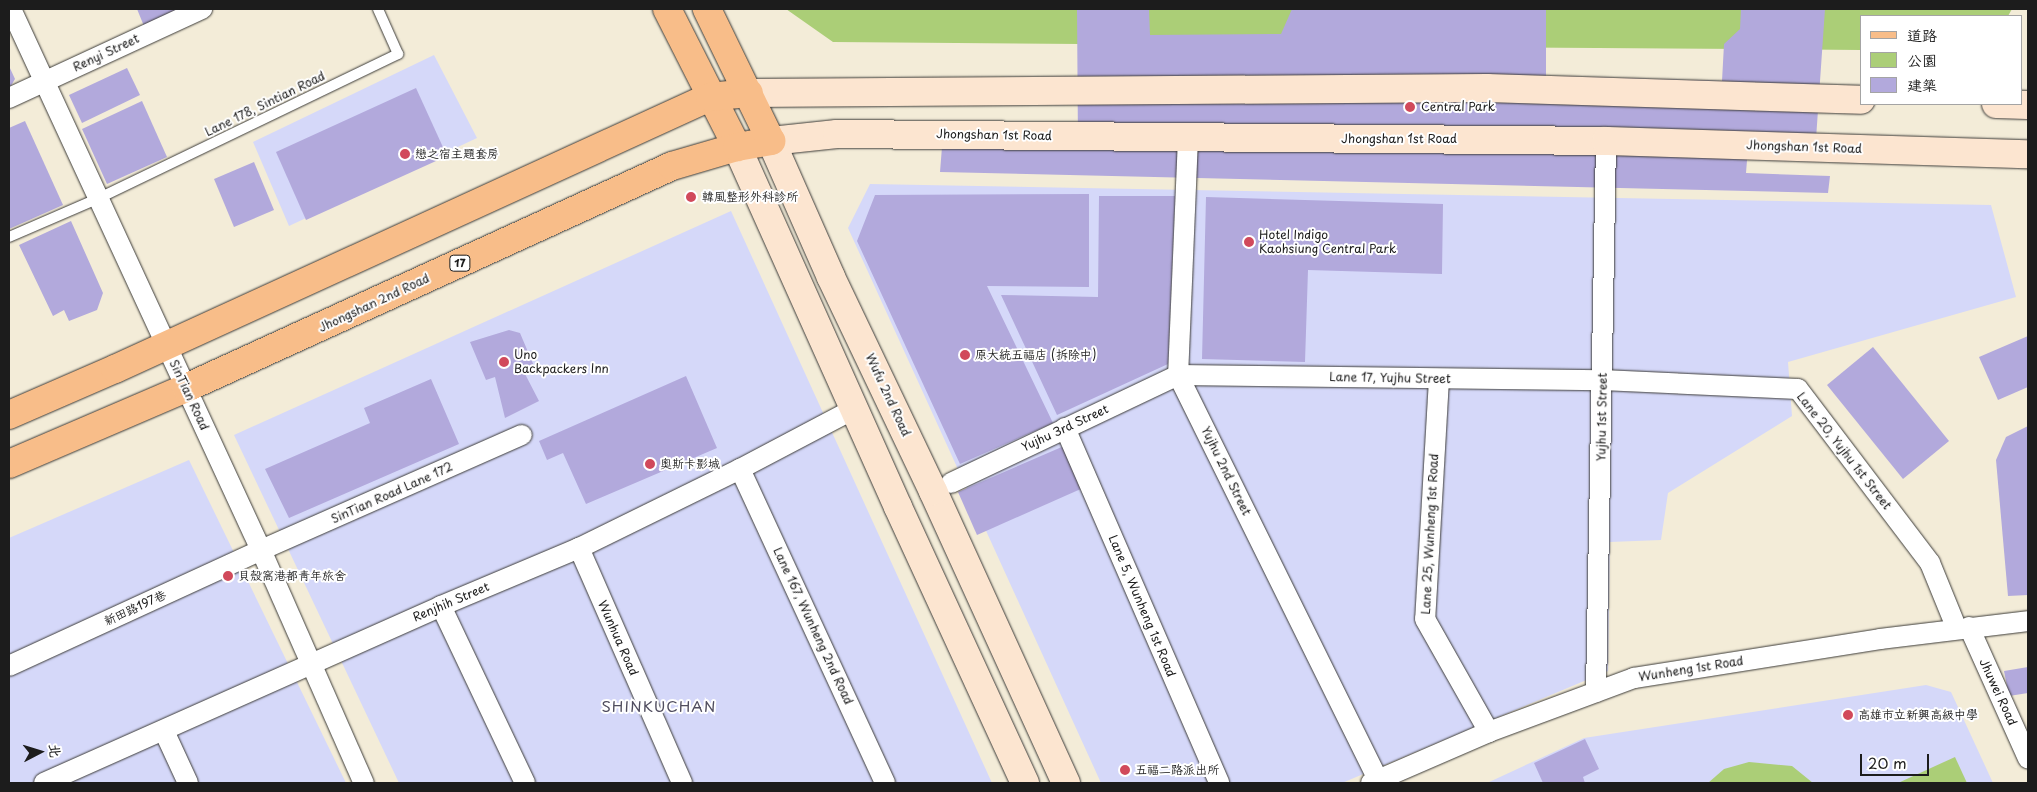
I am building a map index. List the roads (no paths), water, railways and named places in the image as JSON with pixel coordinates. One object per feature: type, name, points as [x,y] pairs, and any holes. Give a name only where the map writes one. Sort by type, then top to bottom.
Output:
[{"type":"main road","points":[[667,9],[737,147],[1025,783]]},
{"type":"main road","name":"Wufu 2nd Road","points":[[707,9],[771,141],[831,277],[933,491],[1066,783]]},
{"type":"main road","points":[[9,416],[710,97],[748,93],[1487,88],[1860,100]]},
{"type":"main road","name":"Jhongshan 1st Road","points":[[771,141],[837,134],[1606,141],[2028,154]]},
{"type":"main road","name":"Jhongshan 2nd Road","points":[[9,464],[186,388],[672,166],[737,147],[771,141]]},
{"type":"street","name":"SinTian Road","points":[[10,9],[261,550],[364,783]]},
{"type":"street","name":"Renyi Street","points":[[9,98],[202,9]]},
{"type":"street","name":"Yujhu 2nd Street","points":[[1188,138],[1178,375],[1375,781]]},
{"type":"street","name":"Yujhu 1st Street","points":[[1596,692],[1606,141]]},
{"type":"street","name":"Lane 17, Yujhu Street","points":[[1178,375],[1602,380]]},
{"type":"street","name":"Yujhu 3rd Street","points":[[952,483],[1178,375]]},
{"type":"street","name":"Lane 25, Wunheng 1st Road","points":[[1439,379],[1425,619],[1489,732]]},
{"type":"street","name":"Lane 20, Yujhu 1st Street","points":[[1602,380],[1798,388],[1930,563],[1963,628]]},
{"type":"street","name":"Renjhih Street","points":[[44,783],[441,606],[579,548],[740,469],[854,409]]},
{"type":"street","name":"Lane 5, Wunheng 1st Road","points":[[1065,428],[1219,783]]},
{"type":"street","name":"SinTian Road Lane 172","points":[[261,550],[522,435]]},
{"type":"street","name":"Lane 167, Wunheng 2nd Road","points":[[740,469],[885,783]]},
{"type":"street","name":"Wunhua Road","points":[[579,548],[682,783]]},
{"type":"street","name":"新田路197巷","points":[[9,666],[261,550]]},
{"type":"street","points":[[441,606],[525,783]]},
{"type":"street","name":"Wunheng 1st Road","points":[[1375,781],[1489,732],[1634,678],[1963,628],[2028,621]]},
{"type":"street","name":"Jhuwei Road","points":[[1963,628],[2028,758]]},
{"type":"street","points":[[164,731],[188,783]]},
{"type":"lane","name":"Lane 178, Sintian Road","points":[[98,198],[398,54],[378,9]]},
{"type":"lane","points":[[9,237],[98,198]]},
{"type":"place","name":"Central Park","points":[[1410,107]]},
{"type":"place","name":"戀之宿主題套房","points":[[405,154]]},
{"type":"place","name":"韓風整形外科診所","points":[[691,197]]},
{"type":"place","name":"Hotel Indigo Kaohsiung Central Park","points":[[1249,242]]},
{"type":"place","name":"原大統五福店 (拆除中)","points":[[965,355]]},
{"type":"place","name":"Uno Backpackers Inn","points":[[504,362]]},
{"type":"place","name":"奧斯卡影城","points":[[650,464]]},
{"type":"place","name":"貝殼窩港都青年旅舍","points":[[228,576]]},
{"type":"place","name":"高雄市立新興高級中學","points":[[1848,715]]},
{"type":"place","name":"五福二路派出所","points":[[1125,770]]},
{"type":"district","name":"SHINKUCHAN","points":[[659,706]]}]
